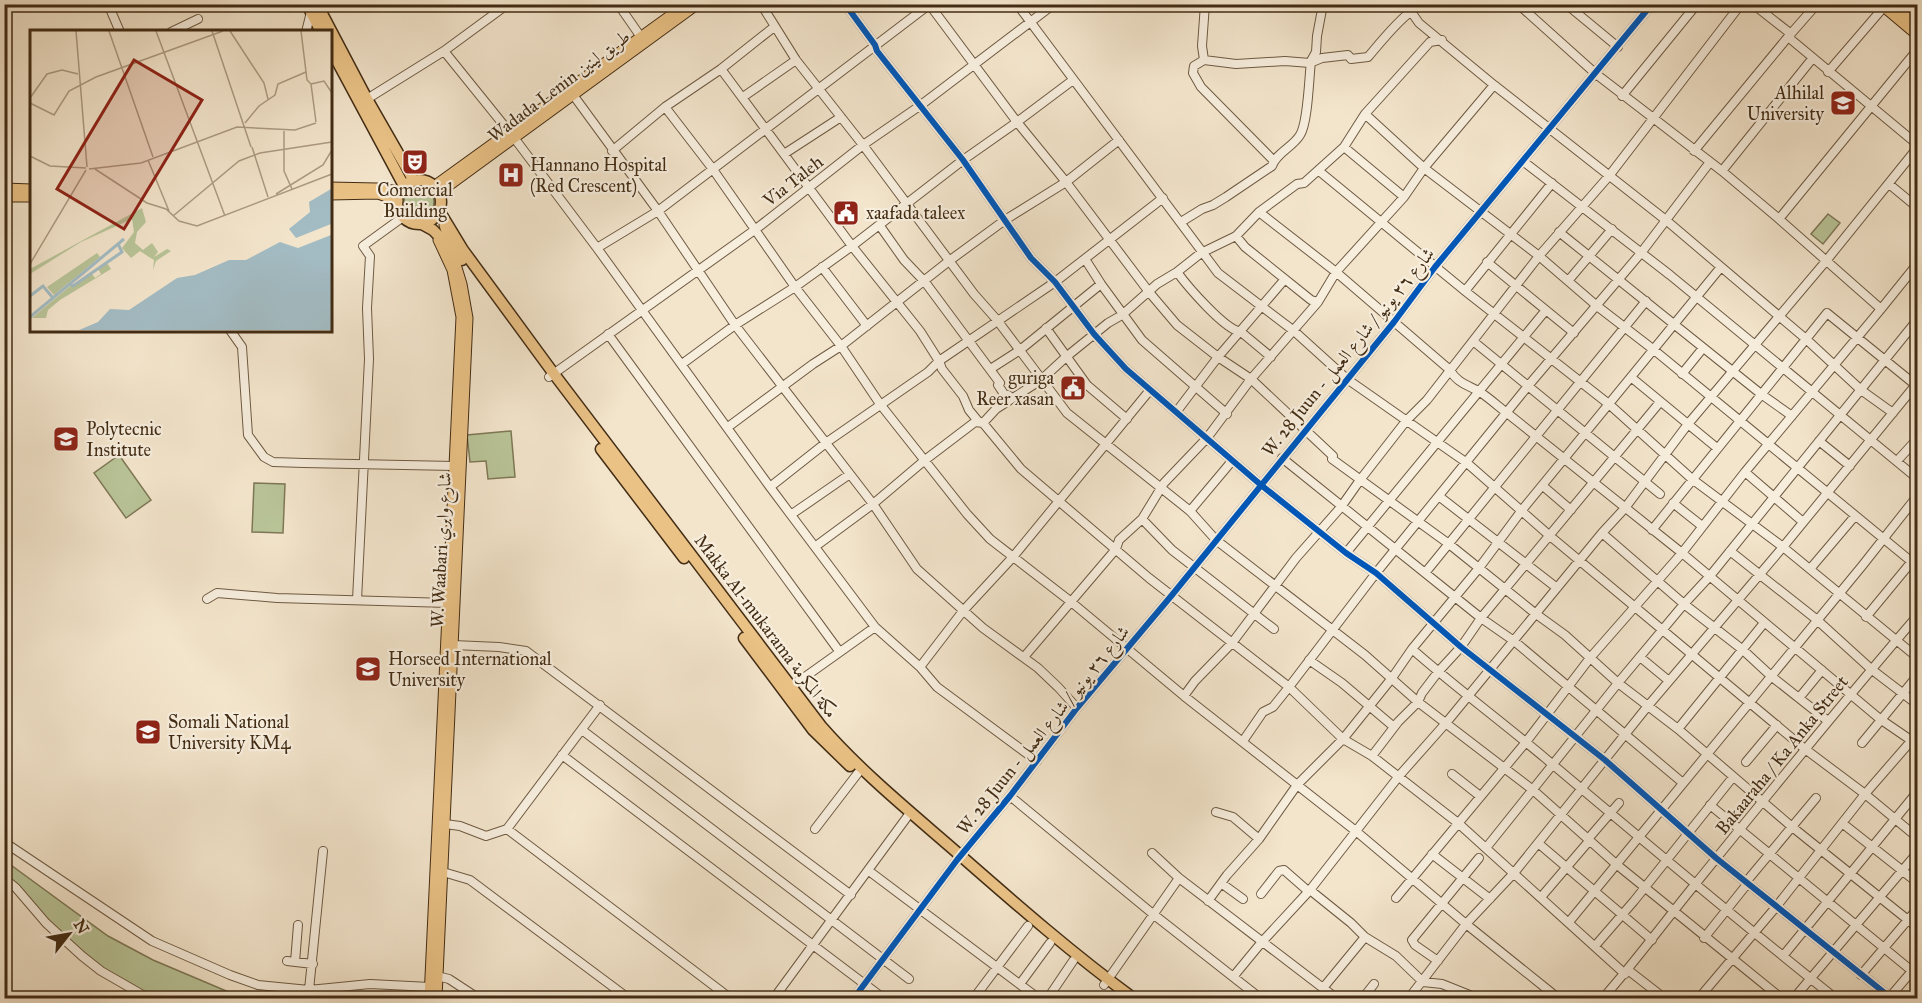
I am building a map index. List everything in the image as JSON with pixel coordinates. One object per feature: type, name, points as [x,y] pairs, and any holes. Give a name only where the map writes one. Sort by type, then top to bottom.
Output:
[{"type":"highway","points":[[312,7],[320,30]]},
{"type":"highway","points":[[312,7],[326,30]]},
{"type":"highway","points":[[332,40],[367,99],[404,190],[399,209],[403,217],[412,223],[422,224],[440,213],[441,206],[437,190],[427,182],[404,190]]},
{"type":"highway","points":[[332,52],[404,190]]},
{"type":"highway","name":"Makka Al-mukarama مكة المكرمة","points":[[440,213],[463,250],[551,376]]},
{"type":"highway","name":"Makka Al-mukarama مكة المكرمة","points":[[422,224],[433,230],[451,247],[551,376],[787,689],[813,730],[858,773],[1034,921],[1106,983],[1121,999]]},
{"type":"highway","name":"Makka Al-mukarama مكة المكرمة","points":[[787,689],[838,745],[908,815]]},
{"type":"highway","name":"Makka Al-mukarama مكة المكرمة","points":[[958,858],[1028,926],[1073,961],[1133,999]]},
{"type":"main road","points":[[643,40],[687,4]]},
{"type":"main road","name":"Wadada Lenin طريق لينين","points":[[437,190],[643,40],[698,4]]},
{"type":"main road","points":[[1885,6],[1917,26]]},
{"type":"main road","points":[[1885,6],[1917,36]]},
{"type":"main road","points":[[332,187],[404,190]]},
{"type":"main road","points":[[4,188],[30,189]]},
{"type":"main road","points":[[332,195],[378,194],[404,190]]},
{"type":"main road","points":[[4,197],[30,197]]},
{"type":"main road","name":"W. Waabari شارع وابري","points":[[437,999],[468,318],[462,284],[440,213]]},
{"type":"main road","name":"W. Waabari شارع وابري","points":[[429,999],[461,317],[452,270],[433,230]]},
{"type":"street","points":[[108,4],[119,30]]},
{"type":"street","points":[[367,99],[444,51],[508,4]]},
{"type":"street","points":[[618,4],[643,40]]},
{"type":"street","points":[[761,4],[796,60],[1067,413],[1190,511],[1216,540],[1533,790],[1616,864],[1781,999]]},
{"type":"street","points":[[845,4],[877,51],[963,160],[1030,258],[1055,282],[1094,334],[1119,362],[1260,485],[1346,553],[1376,573],[1461,647],[1605,760],[1716,858],[1890,998],[1915,967],[1885,948],[1710,805]]},
{"type":"street","points":[[1017,4],[1218,273],[1294,332],[1347,379],[1467,463],[1550,536],[1805,749],[1917,838]]},
{"type":"street","name":"Via Taleh","points":[[551,376],[756,229],[863,145],[921,105],[1054,4]]},
{"type":"street","points":[[1204,60],[1202,46],[1205,4]]},
{"type":"street","points":[[1181,222],[1208,205],[1213,205],[1272,166],[1274,161],[1294,143],[1302,132],[1311,61],[1316,52],[1323,4]]},
{"type":"street","points":[[1518,4],[1622,96],[1722,171],[1881,309]]},
{"type":"street","points":[[1566,4],[1576,8],[1618,47]]},
{"type":"street","name":"W. 28 Juun - شارع ٢٦ يونيو / شارع العمل","points":[[854,999],[958,858],[1010,796],[1077,708],[1128,649],[1394,322],[1435,267],[1524,162],[1652,4]]},
{"type":"street","points":[[1622,96],[1697,4]]},
{"type":"street","points":[[1184,696],[1195,681],[1232,643],[1296,558],[1341,507],[1406,421],[1427,400],[1539,256],[1609,176],[1741,4]]},
{"type":"street","points":[[1233,977],[1309,891],[1400,776],[1625,508],[1688,424],[1826,261],[1917,146],[1812,59],[1789,35],[1753,4]]},
{"type":"street","points":[[1695,151],[1817,4]]},
{"type":"street","points":[[597,248],[657,211],[930,5],[1017,122],[1177,325],[1251,379],[1333,456],[1332,459],[1449,544],[1565,635],[1618,683],[1678,729],[1762,802],[1917,928]]},
{"type":"street","points":[[1828,72],[1885,6]]},
{"type":"street","points":[[306,30],[312,7]]},
{"type":"street","points":[[1274,161],[1201,87],[1193,73],[1194,66],[1204,60],[1236,64],[1285,61],[1310,63],[1348,55],[1351,59],[1368,57],[1411,8],[1419,22],[1494,85],[1666,220],[1780,316],[1861,390],[1893,413]]},
{"type":"street","points":[[175,30],[198,19]]},
{"type":"street","points":[[612,151],[665,107],[721,69],[774,27]]},
{"type":"street","points":[[983,423],[996,409],[1041,380],[1157,284],[1201,253],[1236,236],[1259,212],[1319,171],[1344,147],[1365,114],[1430,42],[1442,40]]},
{"type":"street","points":[[1779,219],[1917,50]]},
{"type":"street","points":[[444,51],[597,248],[770,487],[875,627],[920,668],[937,687],[1037,761]]},
{"type":"street","points":[[1722,171],[1812,59]]},
{"type":"street","points":[[743,97],[796,60]]},
{"type":"street","points":[[721,69],[808,188],[898,303],[963,396],[975,418],[983,423],[1021,469],[1172,595],[1289,687],[1343,738],[1400,776],[1458,823],[1595,946],[1664,999]]},
{"type":"street","points":[[682,364],[880,226],[963,160],[1072,80]]},
{"type":"street","points":[[1024,657],[1116,549],[1119,540],[1142,519],[1161,489],[1207,438],[1251,379],[1318,302],[1336,272],[1383,222],[1424,168],[1494,85]]},
{"type":"street","points":[[571,92],[657,211],[735,325],[827,442],[917,569],[983,628],[1024,657],[1058,687],[1077,708]]},
{"type":"street","points":[[665,107],[712,168],[880,404],[967,514],[990,539],[1357,832],[1556,998]]},
{"type":"street","points":[[1365,114],[1424,168],[1539,256],[1597,306],[1654,350],[1914,564]]},
{"type":"street","points":[[784,154],[842,117]]},
{"type":"street","points":[[728,427],[898,303],[949,261],[1005,220],[1066,182],[1119,140]]},
{"type":"street","points":[[1344,147],[1404,197]]},
{"type":"street","points":[[1524,162],[1698,298],[1917,479]]},
{"type":"street","points":[[1243,741],[1263,712],[1273,707],[1376,573],[1528,386],[1641,253],[1710,162]]},
{"type":"street","points":[[1319,171],[1435,267],[1610,405],[1692,479],[1810,569],[1917,658]]},
{"type":"street","points":[[1465,291],[1552,183]]},
{"type":"street","points":[[1889,184],[1917,208]]},
{"type":"street","points":[[770,487],[827,442],[1055,282],[1163,198]]},
{"type":"street","points":[[1259,212],[1336,272],[1450,370],[1454,377],[1507,413],[1682,553],[1880,720],[1916,739],[1864,794],[1776,907],[1699,999]]},
{"type":"street","points":[[357,600],[369,359],[367,308],[370,256],[363,246],[403,217]]},
{"type":"street","points":[[880,226],[992,372],[1006,397],[1008,395],[1012,399]]},
{"type":"street","points":[[1568,280],[1612,229]]},
{"type":"street","points":[[1560,232],[1703,348],[1792,416]]},
{"type":"street","points":[[1236,236],[1245,247],[1311,300],[1318,302]]},
{"type":"street","points":[[1085,259],[1122,315],[1142,340],[1227,414]]},
{"type":"street","points":[[1487,262],[1574,333]]},
{"type":"street","points":[[1396,898],[1526,742],[1590,658],[1682,553],[1701,526],[1917,263]]},
{"type":"street","points":[[822,267],[867,326]]},
{"type":"street","points":[[1208,901],[1259,839],[1297,785],[1343,738],[1392,678],[1433,622],[1479,568],[1522,510],[1698,298],[1721,267]]},
{"type":"street","points":[[1177,272],[1192,292],[1217,316],[1271,357]]},
{"type":"street","points":[[1177,411],[1218,357],[1286,279]]},
{"type":"street","points":[[992,372],[992,368],[1020,350],[1101,284]]},
{"type":"street","points":[[1425,573],[1646,301]]},
{"type":"street","points":[[1346,553],[1546,310]]},
{"type":"street","points":[[1408,999],[1466,924],[1514,873],[1647,707],[1783,548],[1917,384],[1827,313],[1652,530]]},
{"type":"street","points":[[1486,848],[1618,683],[1710,576],[1917,319]]},
{"type":"street","points":[[1046,328],[1087,385],[1127,419]]},
{"type":"street","points":[[231,332],[242,347],[243,353],[248,435],[264,457],[273,462],[454,466]]},
{"type":"street","points":[[608,334],[839,651]]},
{"type":"street","points":[[1473,341],[1660,494]]},
{"type":"street","points":[[1682,375],[1703,348]]},
{"type":"street","points":[[1632,378],[1717,448]]},
{"type":"street","points":[[920,668],[963,611],[1013,557],[1150,390]]},
{"type":"street","points":[[1372,756],[1419,702],[1422,693],[1461,647],[1481,618],[1660,402]]},
{"type":"street","points":[[816,546],[873,504],[975,422],[983,423]]},
{"type":"street","points":[[1897,461],[1917,438]]},
{"type":"street","points":[[1819,441],[1850,466]]},
{"type":"street","points":[[1282,458],[1481,618],[1514,641],[1624,736],[1683,783]]},
{"type":"street","points":[[1190,511],[1232,461]]},
{"type":"street","points":[[1745,472],[1803,522]]},
{"type":"street","points":[[792,514],[850,474]]},
{"type":"street","points":[[1543,486],[1571,510]]},
{"type":"street","points":[[1569,922],[1917,495]]},
{"type":"street","points":[[1440,496],[1557,588]]},
{"type":"street","points":[[1673,503],[1701,526]]},
{"type":"street","points":[[1810,569],[1855,516]]},
{"type":"street","points":[[1142,519],[1172,550],[1274,629]]},
{"type":"street","points":[[1602,533],[1684,604],[1828,721]]},
{"type":"street","points":[[1730,551],[1816,619],[1871,669],[1917,705]]},
{"type":"street","points":[[1866,617],[1914,564],[1917,554]]},
{"type":"street","points":[[207,599],[217,593],[278,598],[448,603]]},
{"type":"street","name":"Bakaaraha / Ka Anka Street","points":[[1603,999],[1805,749],[1917,616]]},
{"type":"street","points":[[1678,729],[1764,623]]},
{"type":"street","points":[[787,689],[875,627]]},
{"type":"street","points":[[453,645],[526,651],[851,895]]},
{"type":"street","points":[[1412,649],[1835,999]]},
{"type":"street","points":[[1640,657],[1669,681]]},
{"type":"street","points":[[1309,660],[1342,683],[1394,728]]},
{"type":"street","points":[[1799,698],[1822,670]]},
{"type":"street","points":[[1862,743],[1917,675]]},
{"type":"street","points":[[445,824],[460,826],[486,836],[507,829],[600,705]]},
{"type":"street","points":[[1746,762],[1777,725]]},
{"type":"street","points":[[582,730],[909,979]]},
{"type":"street","points":[[562,755],[884,999]]},
{"type":"street","points":[[815,829],[858,773]]},
{"type":"street","points":[[1452,774],[1480,796]]},
{"type":"street","points":[[1595,946],[1733,777]]},
{"type":"street","points":[[1783,956],[1917,791]]},
{"type":"street","points":[[1010,796],[1260,999]]},
{"type":"street","points":[[1704,938],[1768,854],[1816,798]]},
{"type":"street","points":[[1542,896],[1619,803]]},
{"type":"street","points":[[1216,812],[1233,817],[1259,839]]},
{"type":"street","points":[[786,999],[776,996],[908,815]]},
{"type":"street","points":[[1842,823],[1917,883]]},
{"type":"street","points":[[507,829],[730,999]]},
{"type":"street","points":[[4,842],[152,941],[258,985],[309,990],[370,984],[430,987]]},
{"type":"street","points":[[1538,843],[1652,940]]},
{"type":"street","points":[[309,990],[323,851]]},
{"type":"street","points":[[1794,999],[1917,852]]},
{"type":"street","points":[[1152,853],[1179,878],[1336,999]]},
{"type":"street","points":[[1432,854],[1490,899]]},
{"type":"street","points":[[1438,961],[1415,945],[1412,940],[1479,858]]},
{"type":"street","points":[[1260,894],[1280,871],[1284,870],[1351,923],[1365,937],[1396,956],[1423,982],[1442,984],[1477,999]]},
{"type":"street","points":[[869,871],[1038,999]]},
{"type":"street","points":[[443,872],[470,880],[628,999]]},
{"type":"street","points":[[4,878],[16,888],[46,923],[82,956],[101,971],[148,999]]},
{"type":"street","points":[[1106,983],[1179,878]]},
{"type":"street","points":[[1221,883],[1243,899]]},
{"type":"street","points":[[1861,975],[1917,908]]},
{"type":"street","points":[[298,925],[291,962],[312,964]]},
{"type":"street","points":[[974,999],[1028,926]]},
{"type":"street","points":[[1323,988],[1365,937]]},
{"type":"street","points":[[1020,984],[1050,943]]},
{"type":"street","points":[[1048,999],[1073,961]]},
{"type":"street","points":[[437,976],[449,978],[478,999]]},
{"type":"street","points":[[1363,999],[1374,984]]},
{"type":"green space","points":[[419,187],[430,191],[434,202],[430,213],[419,217],[408,213],[404,202],[408,191]]},
{"type":"green space","points":[[1828,214],[1840,223],[1823,244],[1811,234]]},
{"type":"green space","points":[[511,431],[515,477],[488,479],[486,461],[470,462],[467,435]]},
{"type":"green space","points":[[119,455],[151,500],[126,518],[94,473]]},
{"type":"green space","points":[[254,483],[285,484],[283,533],[252,532]]},
{"type":"green space","points":[[4,860],[108,936],[153,960],[231,993],[253,998],[140,998],[73,950],[17,891],[5,884]]},
{"type":"cycle path","points":[[845,4],[877,51],[963,160],[1031,258],[1055,282],[1094,334],[1126,369],[1261,485],[1346,553],[1376,573],[1461,647],[1605,760],[1716,858],[1891,998]]},
{"type":"cycle path","points":[[854,998],[957,860],[1010,796],[1077,708],[1172,595],[1394,322],[1435,267],[1652,4]]},
{"type":"place","name":"Alhilal University","points":[[1843,103]]},
{"type":"place","name":"Comercial Building","points":[[415,162]]},
{"type":"place","name":"Hannano Hospital (Red Crescent)","points":[[511,175]]},
{"type":"place","name":"xaafada taleex","points":[[846,213]]},
{"type":"place","name":"guriga Reer xasan","points":[[1073,388]]},
{"type":"place","name":"Polytecnic Institute","points":[[66,439]]},
{"type":"place","name":"Horseed International University","points":[[368,669]]},
{"type":"place","name":"Somali National University KM4","points":[[148,732]]}]
